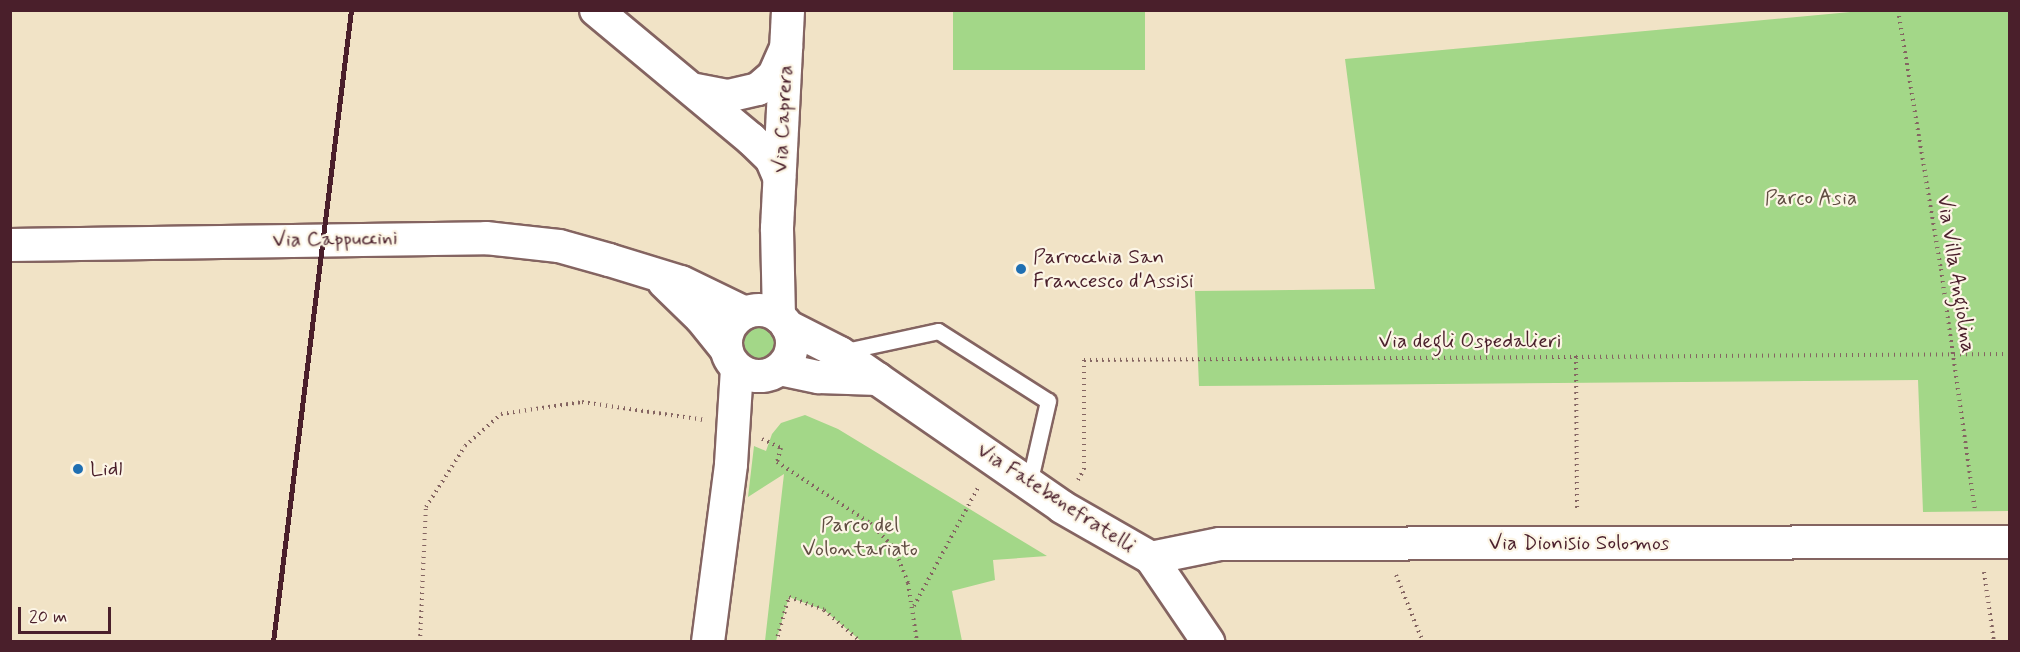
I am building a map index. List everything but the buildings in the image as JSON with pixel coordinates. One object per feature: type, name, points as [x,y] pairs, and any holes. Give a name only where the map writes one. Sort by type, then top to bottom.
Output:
[{"type":"street","points":[[596,10],[696,90],[764,152],[779,177]]},
{"type":"street","name":"Via Caprera","points":[[768,316],[777,228],[788,10]]},
{"type":"street","points":[[696,90],[728,96],[758,89],[774,75],[787,46]]},
{"type":"street","name":"Via Cappuccini","points":[[10,245],[486,238],[559,246],[654,274],[768,316]]},
{"type":"street","name":"Via Cappuccini","points":[[654,274],[701,318],[731,359]]},
{"type":"street","points":[[708,642],[738,426],[752,396],[774,372],[792,344],[768,316],[729,328],[738,426]]},
{"type":"street","name":"Via Fatebenefratelli","points":[[768,316],[840,353],[1062,507],[1150,558],[1208,642]]},
{"type":"street","points":[[731,359],[758,377],[774,372],[819,378],[878,379]]},
{"type":"street","name":"Via Dionisio Solomos","points":[[1150,558],[1220,544],[1994,542]]},
{"type":"lane","points":[[840,353],[938,331],[1048,400],[1029,484]]},
{"type":"path","name":"Via Villa Angiolina","points":[[1898,10],[1953,355],[1994,542],[1994,642]]},
{"type":"path","name":"Via degli Ospedalieri","points":[[1062,507],[1084,469],[1084,360],[2010,354]]},
{"type":"path","points":[[1576,356],[1577,543]]},
{"type":"path","points":[[420,642],[426,507],[465,446],[501,414],[582,402],[738,426],[781,448],[777,462],[882,533],[902,562],[913,606],[916,642]]},
{"type":"path","points":[[913,606],[993,460]]},
{"type":"path","points":[[1384,543],[1423,642]]},
{"type":"path","points":[[776,642],[789,597],[836,618],[861,642]]},
{"type":"green space","points":[[953,11],[1145,11],[1145,70],[953,70]]},
{"type":"green space","name":"Parco Asia","points":[[1861,11],[2009,11],[2009,511],[1923,512],[1918,380],[1199,386],[1195,291],[1375,289],[1345,59]]},
{"type":"green space","points":[[757,322],[765,323],[771,328],[776,334],[776,350],[771,356],[765,361],[757,362],[749,361],[743,356],[738,350],[737,342],[738,334],[743,328],[749,323]]},
{"type":"green space","name":"Parco del Volontariato","points":[[805,415],[838,429],[1047,556],[993,560],[995,580],[952,591],[962,641],[861,641],[824,610],[789,597],[776,641],[765,641],[784,474],[748,497],[754,446],[766,451],[772,434],[781,423]]},
{"type":"railway","points":[[273,642],[351,10]]},
{"type":"place","name":"Parrocchia San Francesco d'Assisi","points":[[1021,269]]},
{"type":"place","name":"Lidl","points":[[78,469]]}]
